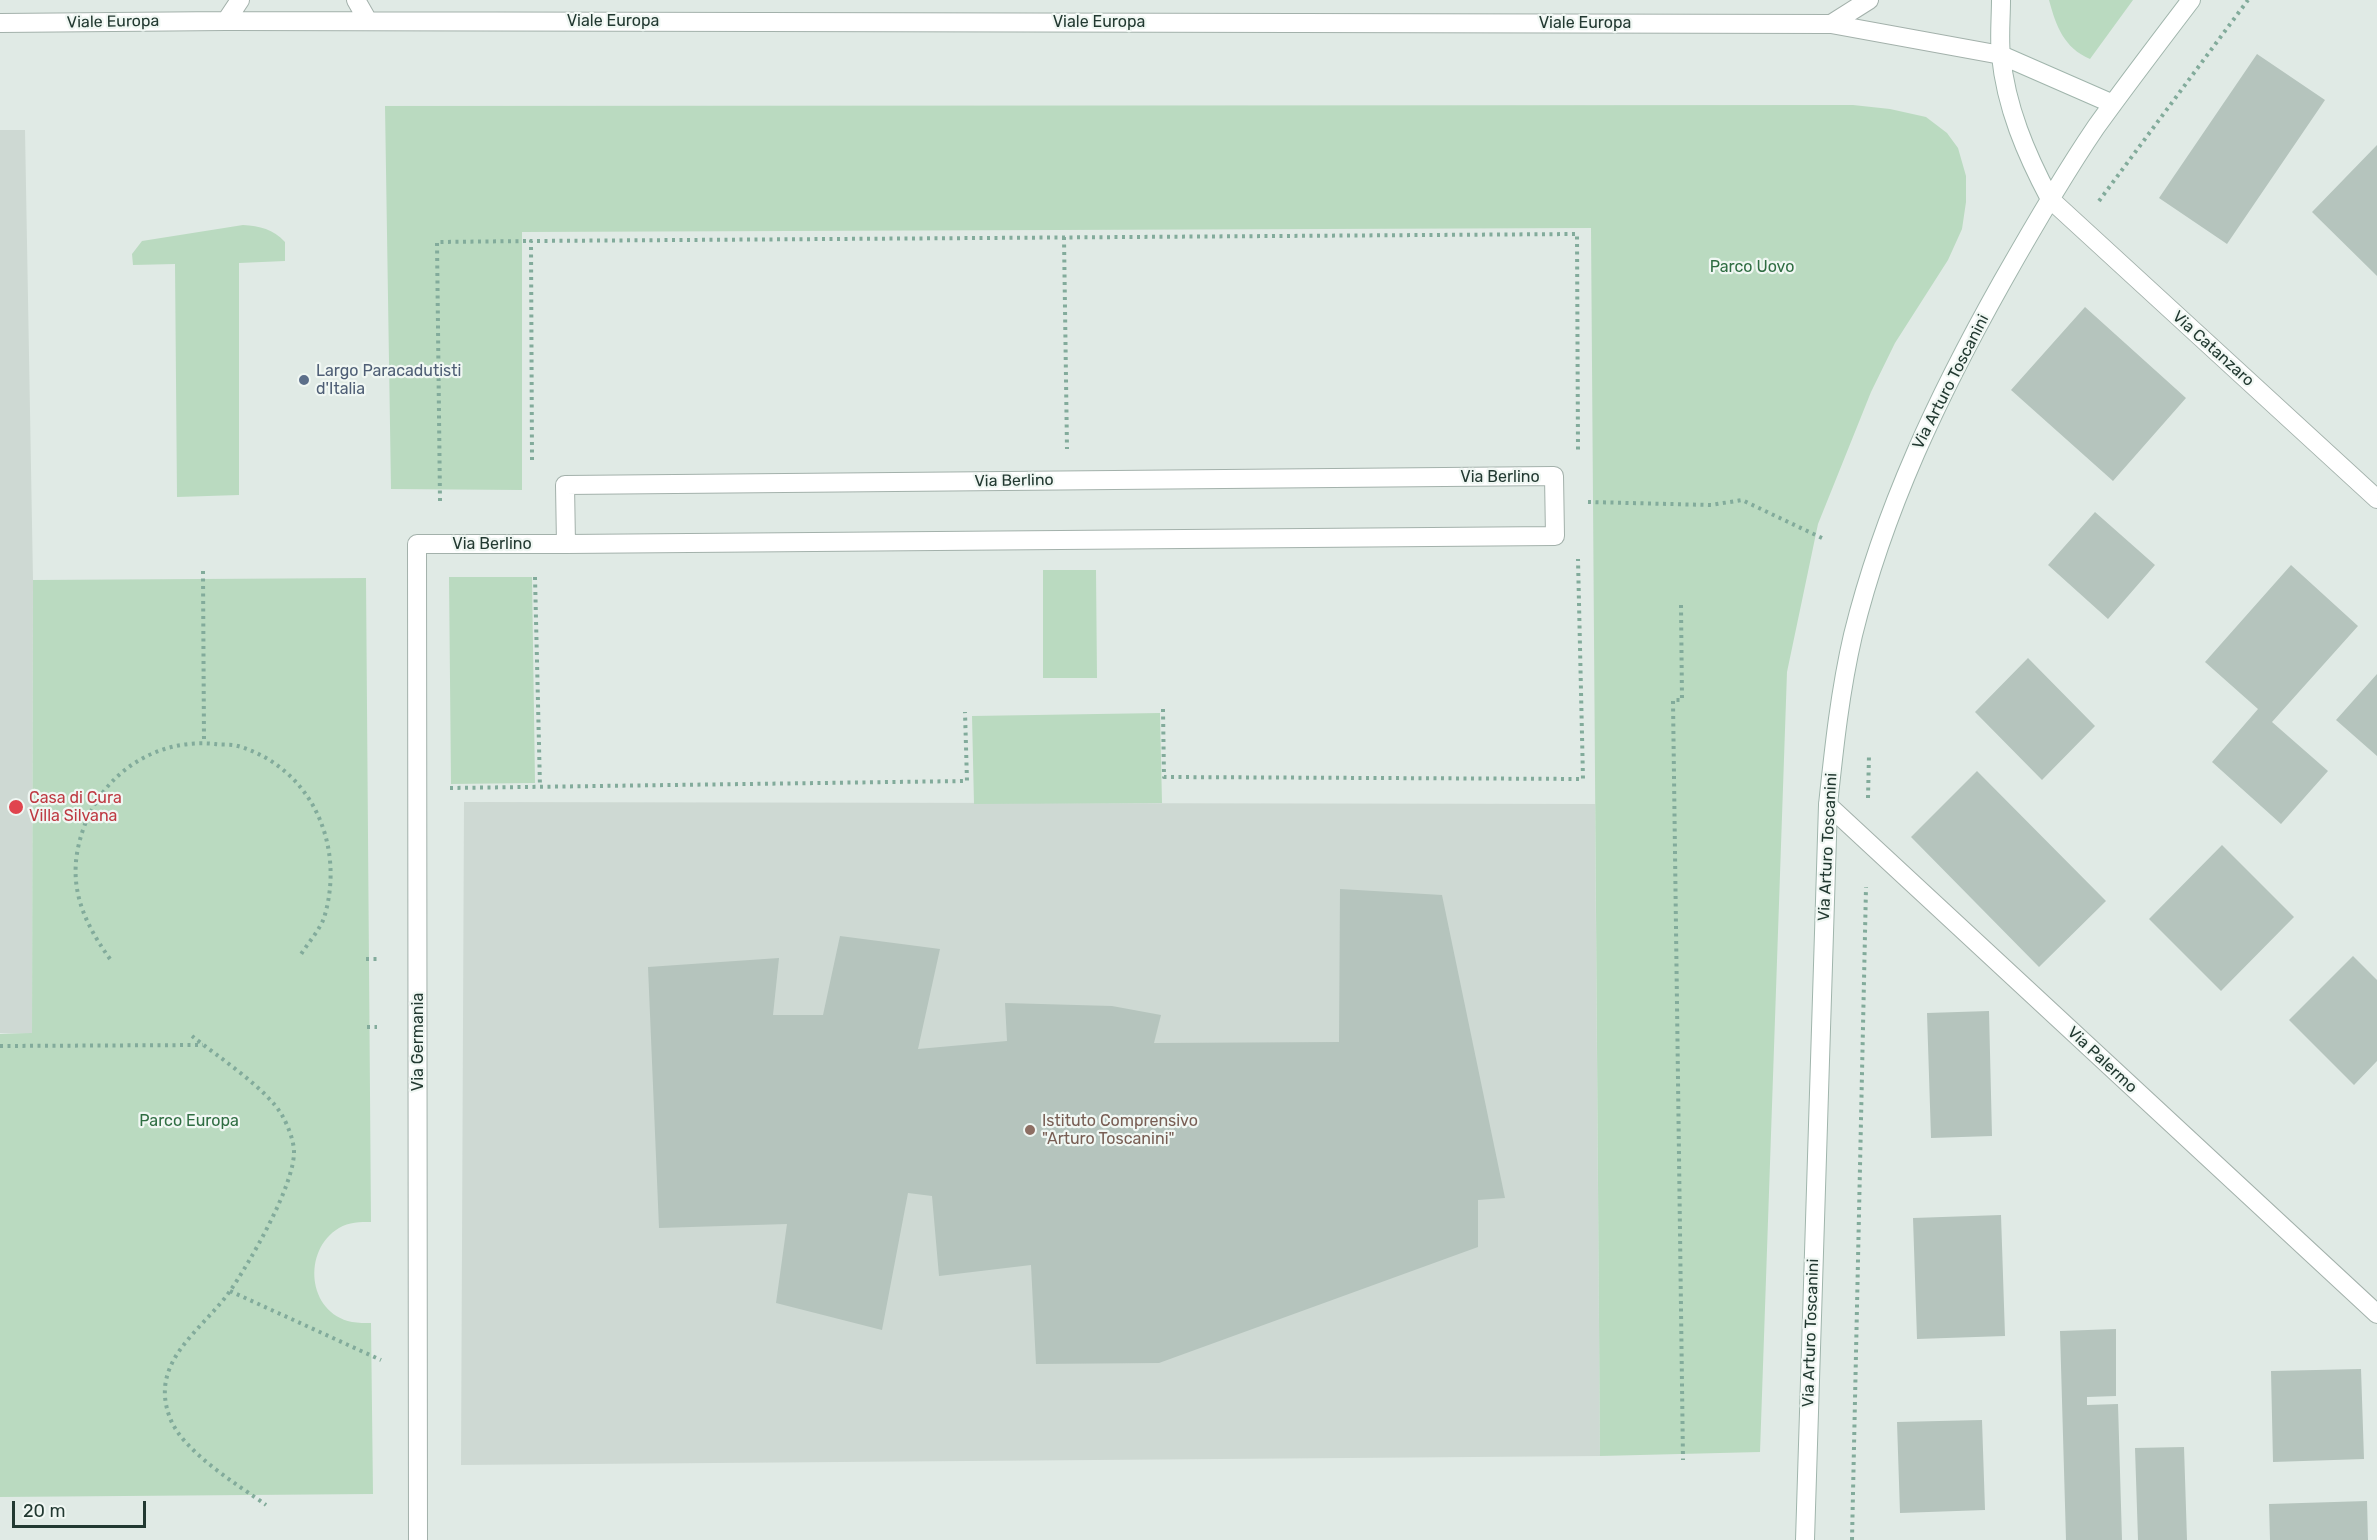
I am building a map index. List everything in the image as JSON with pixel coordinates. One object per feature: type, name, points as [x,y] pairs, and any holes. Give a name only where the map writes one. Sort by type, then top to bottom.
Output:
[{"type":"street","points":[[226,21],[240,0]]},
{"type":"street","points":[[356,0],[368,21]]},
{"type":"street","points":[[1831,24],[1869,0]]},
{"type":"street","points":[[2001,0],[2001,55],[2018,133],[2050,200]]},
{"type":"street","name":"Via Arturo Toscanini","points":[[1804,1540],[1828,805],[1836,728],[1847,663],[1863,599],[1889,518],[1922,436],[1952,374],[2050,200],[2113,104],[2191,0]]},
{"type":"street","name":"Viale Europa","points":[[0,23],[368,21],[1831,24],[2001,55]]},
{"type":"street","points":[[2001,55],[2113,104]]},
{"type":"street","name":"Via Catanzaro","points":[[2050,200],[2377,499]]},
{"type":"street","name":"Via Berlino","points":[[417,544],[566,544],[1554,536],[1554,477],[565,485],[566,544]]},
{"type":"street","name":"Via Germania","points":[[417,544],[418,1540]]},
{"type":"street","name":"Via Palermo","points":[[1828,805],[2377,1314]]},
{"type":"path","points":[[2080,227],[2248,0]]},
{"type":"path","points":[[440,501],[437,242],[1577,234],[1578,450]]},
{"type":"path","points":[[1064,237],[1067,455]]},
{"type":"path","points":[[531,240],[532,460]]},
{"type":"path","points":[[1554,502],[1712,505],[1742,500],[1824,539]]},
{"type":"path","points":[[1163,709],[1164,777],[1583,779],[1578,559]]},
{"type":"path","points":[[203,571],[204,743]]},
{"type":"path","points":[[535,573],[540,787]]},
{"type":"path","points":[[1681,605],[1682,700],[1672,700],[1683,1460]]},
{"type":"path","points":[[446,788],[967,781],[965,712]]},
{"type":"path","points":[[110,959],[92,933],[80,904],[75,872],[79,839],[90,809],[109,783],[134,762],[162,748],[194,742],[237,746],[276,764],[308,794],[327,834],[332,877],[323,919],[300,956]]},
{"type":"path","points":[[1852,1540],[1869,750]]},
{"type":"path","points":[[366,959],[377,959]]},
{"type":"path","points":[[367,1027],[377,1027]]},
{"type":"path","points":[[192,1036],[265,1095],[283,1116],[294,1151],[290,1172],[277,1209],[230,1291],[175,1355],[165,1377],[165,1400],[170,1418],[180,1435],[210,1465],[266,1505]]},
{"type":"path","points":[[0,1046],[204,1045]]},
{"type":"path","points":[[230,1291],[381,1360]]},
{"type":"shaded area","name":"Casa di Cura Villa Silvana","points":[[0,130],[25,130],[33,580],[32,1034],[0,1033]]},
{"type":"shaded area","name":"Istituto Comprensivo \"Arturo Toscanini\"","points":[[464,802],[1595,804],[1600,1456],[461,1465]]},
{"type":"green space","points":[[2049,0],[2133,0],[2090,59],[2074,49],[2062,35]]},
{"type":"green space","name":"Parco Uovo","points":[[1853,105],[1890,109],[1926,117],[1947,133],[1958,148],[1966,176],[1966,202],[1962,229],[1948,260],[1895,343],[1871,392],[1818,524],[1787,672],[1760,1452],[1600,1456],[1591,228],[522,232],[522,490],[391,489],[385,106]]},
{"type":"green space","points":[[243,225],[266,229],[276,234],[285,242],[285,261],[239,263],[239,495],[177,497],[175,264],[133,265],[132,254],[142,241]]},
{"type":"green space","points":[[1043,570],[1096,570],[1097,678],[1043,678]]},
{"type":"green space","points":[[449,577],[532,577],[535,783],[451,784]]},
{"type":"green space","name":"Parco Europa","points":[[366,578],[371,1222],[347,1225],[339,1228],[327,1238],[319,1251],[315,1265],[315,1280],[318,1294],[326,1307],[337,1316],[352,1322],[371,1323],[373,1494],[0,1497],[0,1034],[32,1033],[33,580]]},
{"type":"green space","points":[[1160,713],[1162,803],[974,804],[972,716]]},
{"type":"building","points":[[2257,54],[2325,100],[2227,244],[2159,198]]},
{"type":"building","points":[[2377,145],[2377,276],[2312,212]]},
{"type":"building","points":[[2085,307],[2186,398],[2113,481],[2011,390]]},
{"type":"building","points":[[2095,512],[2155,565],[2108,619],[2048,565]]},
{"type":"building","points":[[2291,565],[2358,626],[2272,722],[2328,771],[2281,824],[2212,762],[2258,709],[2205,662]]},
{"type":"building","points":[[2028,658],[2095,726],[2042,780],[1975,712]]},
{"type":"building","points":[[2377,674],[2377,756],[2336,720]]},
{"type":"building","points":[[1977,771],[2106,901],[2039,967],[1911,837]]},
{"type":"building","points":[[2222,845],[2294,917],[2221,991],[2149,919]]},
{"type":"building","points":[[1340,889],[1442,895],[1505,1198],[1478,1200],[1478,1247],[1159,1363],[1036,1364],[1031,1265],[939,1276],[932,1196],[908,1193],[882,1330],[776,1303],[787,1224],[659,1228],[648,967],[779,958],[773,1015],[823,1015],[840,936],[940,949],[918,1049],[1007,1041],[1005,1003],[1112,1006],[1161,1015],[1154,1043],[1339,1042]]},
{"type":"building","points":[[2353,956],[2377,980],[2377,1061],[2354,1085],[2289,1020]]},
{"type":"building","points":[[1989,1011],[1992,1136],[1931,1138],[1927,1013]]},
{"type":"building","points":[[2001,1215],[2005,1336],[1917,1339],[1913,1218]]},
{"type":"building","points":[[2116,1329],[2116,1396],[2087,1397],[2087,1405],[2118,1404],[2122,1540],[2066,1540],[2060,1331]]},
{"type":"building","points":[[2361,1369],[2364,1459],[2273,1462],[2271,1371]]},
{"type":"building","points":[[1982,1420],[1985,1510],[1900,1513],[1897,1422]]},
{"type":"building","points":[[2184,1447],[2187,1540],[2138,1540],[2135,1448]]},
{"type":"building","points":[[2367,1501],[2368,1540],[2270,1540],[2269,1504]]},
{"type":"place","name":"Largo Paracadutisti d'Italia","points":[[304,380]]},
{"type":"place","name":"Casa di Cura Villa Silvana","points":[[16,807]]},
{"type":"place","name":"Istituto Comprensivo \"Arturo Toscanini\"","points":[[1030,1130]]}]
